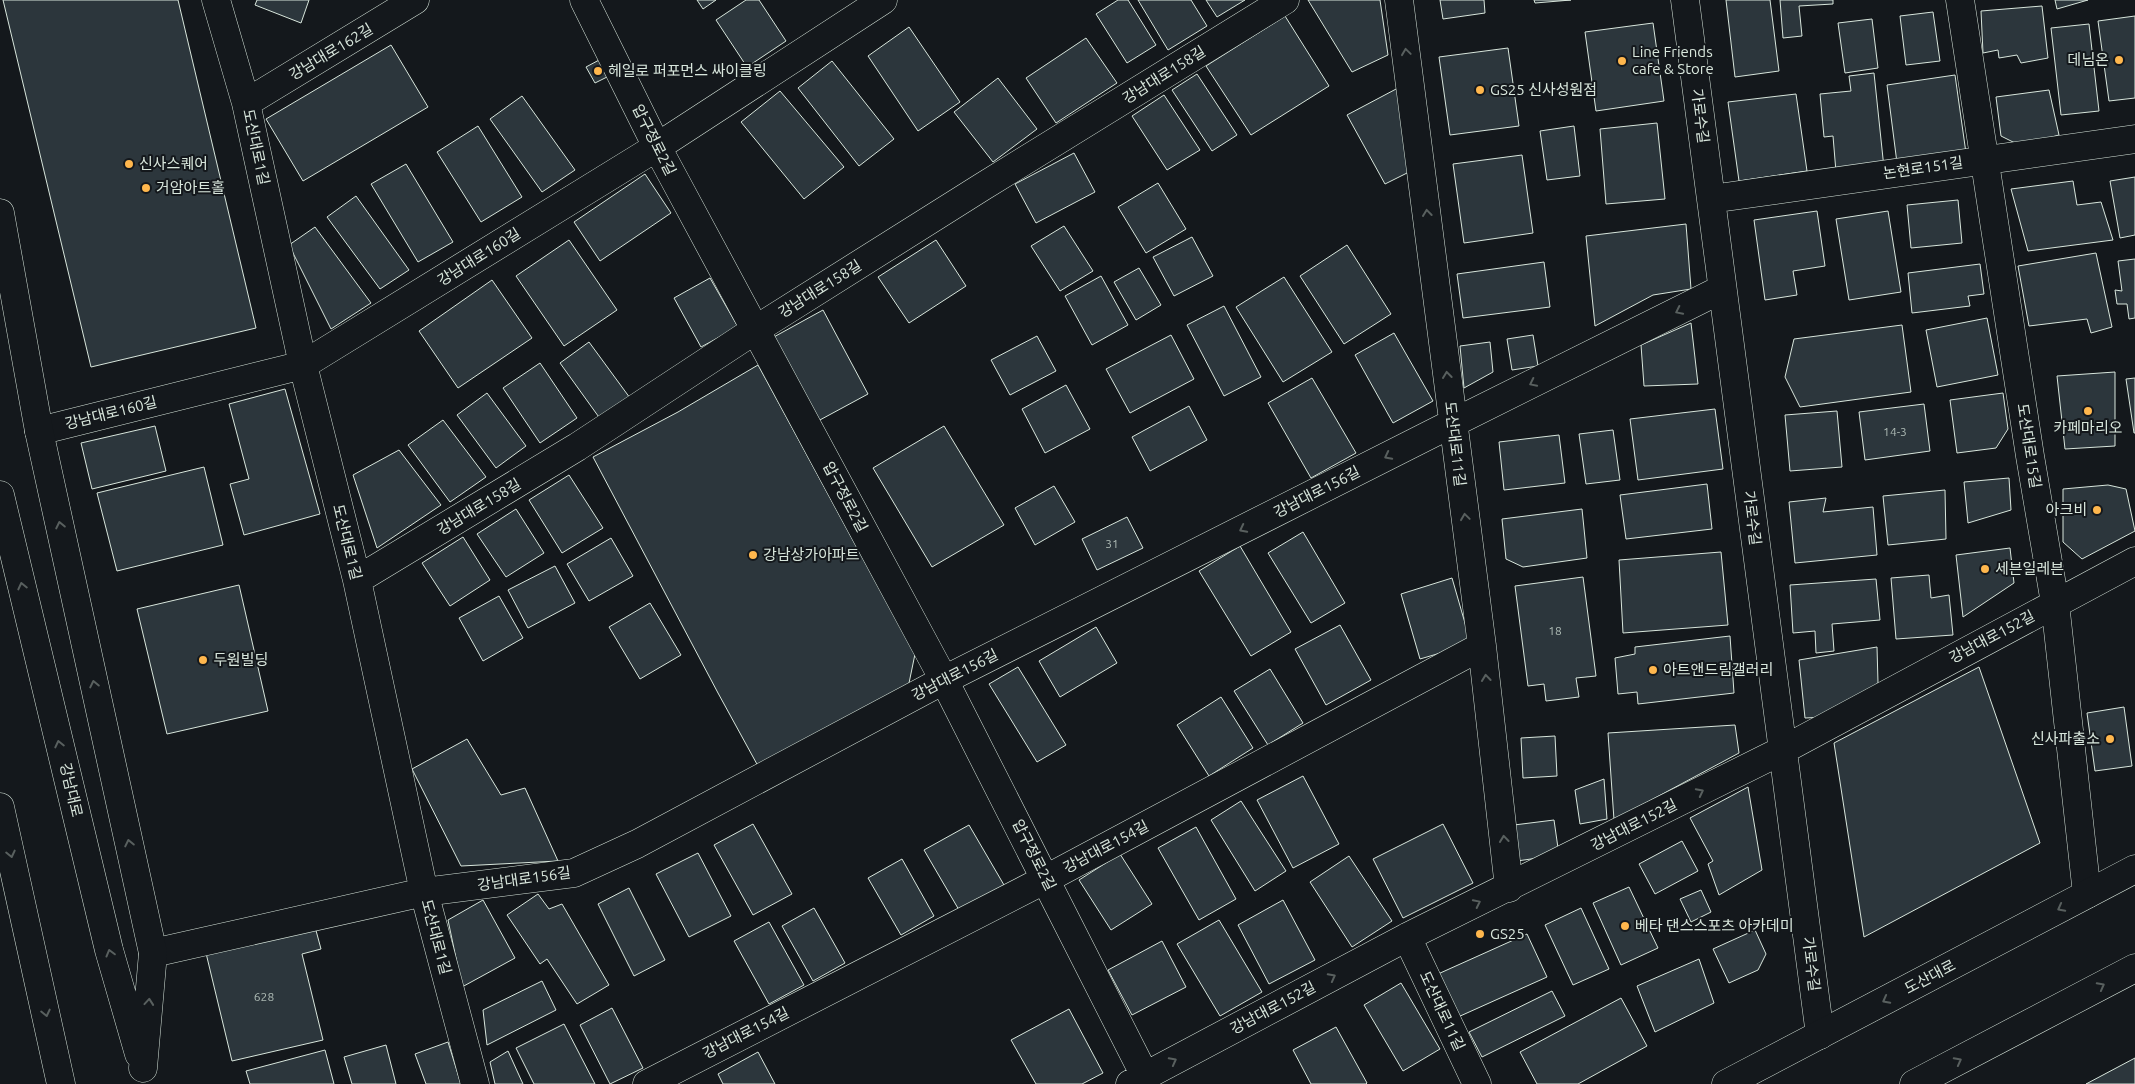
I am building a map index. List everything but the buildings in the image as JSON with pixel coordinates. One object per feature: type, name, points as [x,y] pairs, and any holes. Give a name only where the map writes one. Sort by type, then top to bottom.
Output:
[{"type":"street","name":"도산대로1길","points":[[216,0],[246,103],[304,365],[357,580],[424,892],[475,1084]]},
{"type":"street","name":"강남대로162길","points":[[246,103],[415,0]]},
{"type":"street","name":"압구정로2길","points":[[584,0],[657,147],[944,680],[1046,879],[1138,1080]]},
{"type":"street","name":"강남대로160길","points":[[39,431],[304,365],[657,147],[883,0]]},
{"type":"street","name":"강남대로158길","points":[[357,580],[577,447],[755,330],[1285,0]]},
{"type":"street","name":"도산대로11길","points":[[1399,0],[1482,646],[1509,888]]},
{"type":"street","name":"가로수길","points":[[1685,0],[1820,1035]]},
{"type":"street","name":"도산대로15길","points":[[1960,0],[1986,159],[2030,456],[2055,602],[2087,894]]},
{"type":"street","name":"논현로151길","points":[[1711,199],[2135,139]]},
{"type":"street","points":[[0,213],[39,431],[153,953],[145,1076]]},
{"type":"street","name":"강남대로156길","points":[[153,953],[424,892],[574,873],[637,844],[944,680],[1722,289]]},
{"type":"street","name":"강남대로","points":[[0,495],[109,950],[145,1076]]},
{"type":"street","name":"강남대로152길","points":[[1138,1080],[1407,938],[1783,750],[2055,602],[2135,561]]},
{"type":"street","name":"강남대로154길","points":[[647,1084],[1046,879],[1482,646]]},
{"type":"street","points":[[0,807],[62,1084]]},
{"type":"street","name":"도산대로","points":[[1726,1084],[2135,869]]},
{"type":"street","name":"도산대로11길","points":[[1407,938],[1476,1084]]},
{"type":"street","points":[[1914,1084],[2135,968]]},
{"type":"place","name":"데님온","points":[[2119,60]]},
{"type":"place","name":"Line Friends cafe & Store","points":[[1622,61]]},
{"type":"place","name":"헤일로 퍼포먼스 싸이클링","points":[[598,71]]},
{"type":"place","name":"GS25 신사성원점","points":[[1480,90]]},
{"type":"place","name":"신사스퀘어","points":[[129,164]]},
{"type":"place","name":"거암아트홀","points":[[146,188]]},
{"type":"place","name":"카페마리오","points":[[2088,411]]},
{"type":"place","name":"아크비","points":[[2097,510]]},
{"type":"place","name":"강남상가아파트","points":[[753,555]]},
{"type":"place","name":"세븐일레븐","points":[[1985,569]]},
{"type":"place","name":"두원빌딩","points":[[203,660]]},
{"type":"place","name":"아트앤드림갤러리","points":[[1653,670]]},
{"type":"place","name":"신사파출소","points":[[2110,739]]},
{"type":"place","name":"베타 댄스스포츠 아카데미","points":[[1625,926]]},
{"type":"place","name":"GS25","points":[[1480,934]]}]
